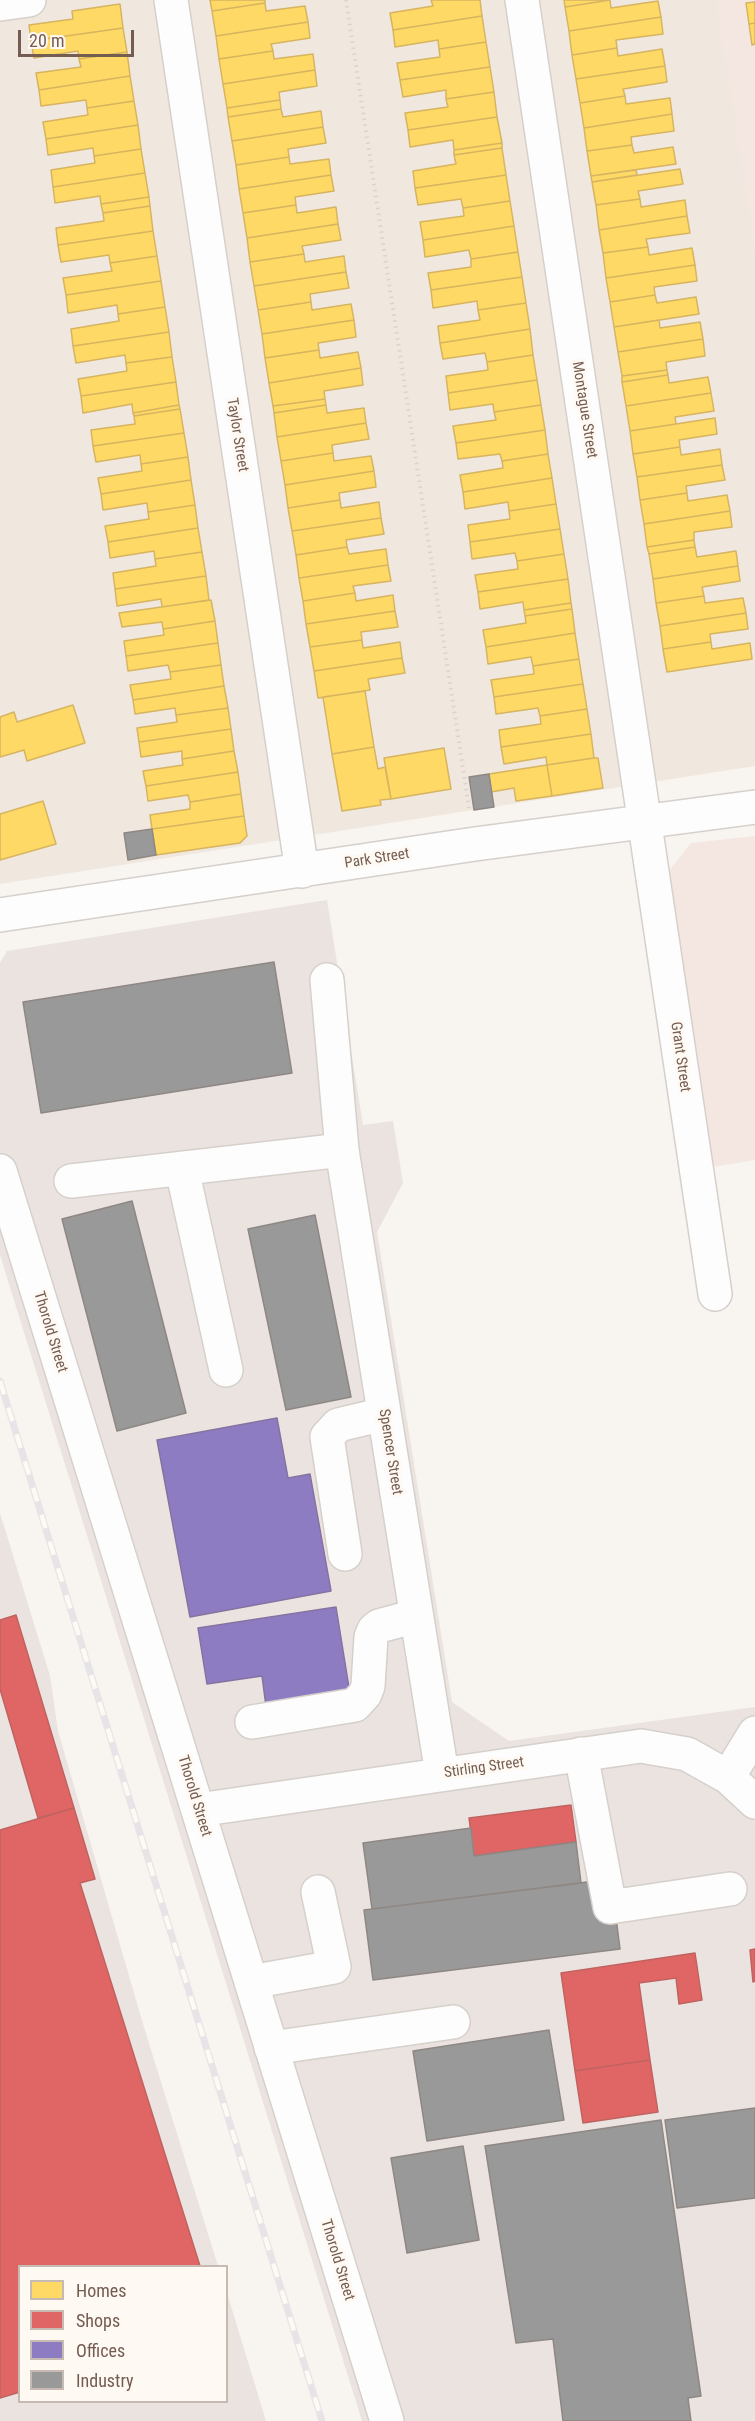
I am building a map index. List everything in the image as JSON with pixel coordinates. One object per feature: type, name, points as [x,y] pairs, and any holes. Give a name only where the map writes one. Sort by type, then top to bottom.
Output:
[{"type":"street","points":[[0,4],[29,0]]},
{"type":"street","name":"Taylor Street","points":[[171,0],[302,871]]},
{"type":"street","name":"Montague Street","points":[[522,0],[644,820]]},
{"type":"street","name":"Park Street","points":[[0,915],[475,844],[755,807]]},
{"type":"street","name":"Grant Street","points":[[644,820],[715,1294]]},
{"type":"street","name":"Spencer Street","points":[[327,980],[340,1140],[442,1774]]},
{"type":"street","points":[[70,1181],[182,1169],[340,1140]]},
{"type":"street","points":[[182,1169],[226,1370]]},
{"type":"street","name":"Thorold Street","points":[[0,1171],[387,2421]]},
{"type":"street","points":[[345,1554],[327,1437],[338,1425],[384,1414]]},
{"type":"street","points":[[252,1722],[355,1705],[365,1694],[368,1686],[371,1637],[374,1630],[379,1626],[416,1616]]},
{"type":"street","points":[[729,1777],[755,1733]]},
{"type":"street","name":"Stirling Street","points":[[198,1810],[641,1746],[687,1754],[729,1777],[755,1802]]},
{"type":"street","points":[[581,1754],[610,1907],[730,1889]]},
{"type":"street","points":[[251,1982],[334,1967],[318,1892]]},
{"type":"street","points":[[271,2048],[453,2022]]},
{"type":"path","points":[[346,0],[475,844]]},
{"type":"shaded area","points":[[0,0],[755,0],[755,766],[0,884]]},
{"type":"shaded area","points":[[716,0],[755,0],[755,250]]},
{"type":"shaded area","points":[[755,836],[755,1160],[713,1167],[669,871],[691,843]]},
{"type":"shaded area","points":[[327,900],[363,1125],[393,1121],[403,1183],[377,1232],[452,1702],[509,1741],[755,1707],[755,2421],[362,2421],[0,1255],[0,963],[7,951]]},
{"type":"shaded area","points":[[0,1513],[50,1676],[58,1731],[143,2024],[218,2265],[18,2265],[18,2403],[228,2403],[228,2296],[266,2421],[0,2421]]},
{"type":"building: Homes","points":[[210,0],[265,0],[265,3],[212,11]]},
{"type":"building: Homes","points":[[431,0],[480,0],[482,16],[393,30],[390,13],[433,6]]},
{"type":"building: Homes","points":[[564,0],[610,0],[565,7]]},
{"type":"building: Homes","points":[[610,0],[611,8],[658,1],[661,17],[569,31],[565,7]]},
{"type":"building: Homes","points":[[755,2],[755,23],[749,24],[746,3]]},
{"type":"building: Homes","points":[[265,3],[266,11],[305,6],[308,22],[216,36],[212,11]]},
{"type":"building: Homes","points":[[120,4],[123,28],[31,41],[29,25],[73,19],[72,11]]},
{"type":"building: Homes","points":[[482,16],[486,42],[439,49],[438,40],[395,47],[393,30]]},
{"type":"building: Homes","points":[[661,17],[663,34],[616,40],[617,48],[572,55],[569,31]]},
{"type":"building: Homes","points":[[308,22],[310,38],[271,44],[273,51],[219,59],[216,36]]},
{"type":"building: Homes","points":[[755,23],[755,44],[752,45],[749,24]]},
{"type":"building: Homes","points":[[123,28],[127,52],[79,59],[78,51],[34,58],[31,41]]},
{"type":"building: Homes","points":[[486,42],[490,67],[400,80],[397,63],[440,57],[439,49]]},
{"type":"building: Homes","points":[[617,48],[618,56],[662,49],[665,66],[576,79],[572,55]]},
{"type":"building: Homes","points":[[273,51],[274,59],[313,54],[315,70],[223,84],[219,59]]},
{"type":"building: Homes","points":[[127,52],[130,76],[39,90],[36,73],[81,67],[79,59]]},
{"type":"building: Homes","points":[[665,66],[667,82],[623,89],[625,96],[580,103],[576,79]]},
{"type":"building: Homes","points":[[490,67],[494,92],[446,99],[446,90],[403,97],[400,80]]},
{"type":"building: Homes","points":[[315,70],[317,86],[279,92],[280,100],[227,108],[223,84]]},
{"type":"building: Homes","points":[[130,76],[134,101],[87,108],[86,100],[41,106],[39,90]]},
{"type":"building: Homes","points":[[494,92],[497,117],[408,130],[405,113],[448,107],[446,99]]},
{"type":"building: Homes","points":[[625,96],[626,104],[670,98],[672,114],[584,128],[580,103]]},
{"type":"building: Homes","points":[[280,100],[281,109],[228,117],[227,108]]},
{"type":"building: Homes","points":[[134,101],[138,125],[46,139],[43,122],[88,115],[87,108]]},
{"type":"building: Homes","points":[[281,109],[283,117],[321,111],[323,127],[232,141],[228,117]]},
{"type":"building: Homes","points":[[672,114],[674,131],[631,137],[632,145],[587,151],[584,128]]},
{"type":"building: Homes","points":[[497,117],[502,143],[454,150],[453,140],[410,147],[408,130]]},
{"type":"building: Homes","points":[[138,125],[141,149],[94,156],[93,148],[48,155],[46,139]]},
{"type":"building: Homes","points":[[323,127],[326,143],[288,149],[289,157],[236,165],[232,141]]},
{"type":"building: Homes","points":[[502,143],[502,148],[454,155],[454,150]]},
{"type":"building: Homes","points":[[632,145],[634,153],[673,147],[676,164],[591,176],[587,151]]},
{"type":"building: Homes","points":[[502,148],[506,175],[415,188],[413,171],[456,164],[454,155]]},
{"type":"building: Homes","points":[[141,149],[145,173],[53,187],[51,170],[95,163],[94,156]]},
{"type":"building: Homes","points":[[289,157],[290,164],[329,159],[331,175],[239,189],[236,165]]},
{"type":"building: Homes","points":[[680,169],[683,184],[638,191],[640,199],[596,205],[592,182]]},
{"type":"building: Homes","points":[[636,170],[637,175],[592,182],[591,176]]},
{"type":"building: Homes","points":[[145,173],[149,197],[101,204],[100,196],[55,203],[53,187]]},
{"type":"building: Homes","points":[[331,175],[334,191],[295,197],[296,205],[243,213],[239,189]]},
{"type":"building: Homes","points":[[506,175],[510,201],[463,208],[461,199],[418,205],[415,188]]},
{"type":"building: Homes","points":[[149,197],[150,206],[103,213],[101,204]]},
{"type":"building: Homes","points":[[640,199],[641,207],[685,200],[687,216],[599,230],[596,205]]},
{"type":"building: Homes","points":[[510,201],[514,226],[423,240],[420,222],[464,216],[463,208]]},
{"type":"building: Homes","points":[[296,205],[297,213],[336,207],[338,224],[247,238],[243,213]]},
{"type":"building: Homes","points":[[150,206],[153,231],[58,245],[56,228],[104,221],[103,213]]},
{"type":"building: Homes","points":[[687,216],[690,233],[646,239],[648,247],[603,253],[599,230]]},
{"type":"building: Homes","points":[[338,224],[341,240],[302,246],[304,254],[250,262],[247,238]]},
{"type":"building: Homes","points":[[514,226],[518,252],[471,259],[469,250],[425,257],[423,240]]},
{"type":"building: Homes","points":[[153,231],[157,256],[110,263],[109,255],[61,262],[58,245]]},
{"type":"building: Homes","points":[[648,247],[649,255],[692,248],[695,265],[606,278],[603,253]]},
{"type":"building: Homes","points":[[518,252],[522,277],[431,290],[428,273],[471,267],[471,259]]},
{"type":"building: Homes","points":[[304,254],[305,262],[344,256],[346,272],[254,286],[250,262]]},
{"type":"building: Homes","points":[[157,256],[161,281],[66,295],[63,278],[112,271],[110,263]]},
{"type":"building: Homes","points":[[695,265],[697,281],[654,287],[655,295],[610,302],[606,278]]},
{"type":"building: Homes","points":[[346,272],[349,288],[310,294],[311,302],[258,310],[254,286]]},
{"type":"building: Homes","points":[[522,277],[526,303],[478,310],[477,301],[433,308],[431,290]]},
{"type":"building: Homes","points":[[161,281],[165,307],[118,314],[117,305],[68,313],[66,295]]},
{"type":"building: Homes","points":[[655,295],[657,303],[696,297],[699,314],[614,327],[610,302]]},
{"type":"building: Homes","points":[[311,302],[312,310],[351,304],[354,320],[262,334],[258,310]]},
{"type":"building: Homes","points":[[526,303],[530,329],[440,343],[438,326],[480,320],[478,310]]},
{"type":"building: Homes","points":[[165,307],[169,332],[73,346],[71,329],[119,321],[118,314]]},
{"type":"building: Homes","points":[[354,320],[356,337],[318,343],[319,350],[265,358],[262,334]]},
{"type":"building: Homes","points":[[659,320],[660,328],[700,322],[703,339],[618,352],[614,327]]},
{"type":"building: Homes","points":[[530,329],[533,355],[487,362],[485,353],[443,359],[440,343]]},
{"type":"building: Homes","points":[[169,332],[172,357],[126,363],[125,355],[76,363],[73,346]]},
{"type":"building: Homes","points":[[703,339],[705,356],[666,362],[667,370],[622,376],[618,352]]},
{"type":"building: Homes","points":[[319,350],[320,358],[358,352],[361,368],[269,383],[265,358]]},
{"type":"building: Homes","points":[[533,355],[537,380],[448,393],[446,376],[488,370],[487,362]]},
{"type":"building: Homes","points":[[172,357],[176,382],[81,396],[78,379],[127,371],[126,363]]},
{"type":"building: Homes","points":[[361,368],[363,385],[324,391],[325,399],[273,406],[269,383]]},
{"type":"building: Homes","points":[[667,370],[668,375],[622,382],[622,376]]},
{"type":"building: Homes","points":[[668,375],[669,383],[708,377],[711,393],[626,406],[622,382]]},
{"type":"building: Homes","points":[[537,380],[541,405],[494,412],[493,404],[450,410],[448,393]]},
{"type":"building: Homes","points":[[176,382],[179,405],[133,413],[132,404],[83,413],[81,396]]},
{"type":"building: Homes","points":[[711,393],[714,411],[675,417],[676,424],[630,431],[626,406]]},
{"type":"building: Homes","points":[[325,399],[326,405],[274,413],[273,406]]},
{"type":"building: Homes","points":[[179,405],[180,409],[134,416],[133,413]]},
{"type":"building: Homes","points":[[326,405],[327,413],[364,408],[366,423],[277,437],[274,413]]},
{"type":"building: Homes","points":[[541,405],[545,430],[456,443],[453,426],[496,420],[494,412]]},
{"type":"building: Homes","points":[[180,409],[184,433],[93,446],[91,430],[135,424],[134,416]]},
{"type":"building: Homes","points":[[715,418],[717,434],[679,440],[680,447],[633,454],[630,431]]},
{"type":"building: Homes","points":[[366,423],[369,439],[332,445],[333,453],[281,461],[277,437]]},
{"type":"building: Homes","points":[[545,430],[548,454],[502,461],[500,454],[458,459],[456,443]]},
{"type":"building: Homes","points":[[184,433],[188,457],[141,464],[140,455],[96,462],[93,446]]},
{"type":"building: Homes","points":[[680,447],[681,455],[720,449],[722,465],[637,477],[633,454]]},
{"type":"building: Homes","points":[[333,453],[334,461],[371,456],[374,471],[285,485],[281,461]]},
{"type":"building: Homes","points":[[548,454],[552,478],[463,492],[460,475],[503,468],[502,461]]},
{"type":"building: Homes","points":[[188,457],[191,480],[101,494],[98,478],[142,471],[141,464]]},
{"type":"building: Homes","points":[[722,465],[725,480],[686,486],[687,493],[640,500],[637,477]]},
{"type":"building: Homes","points":[[374,471],[376,487],[339,493],[340,500],[288,508],[285,485]]},
{"type":"building: Homes","points":[[552,478],[556,504],[509,511],[508,502],[465,509],[463,492]]},
{"type":"building: Homes","points":[[191,480],[195,505],[148,512],[147,503],[103,510],[101,494]]},
{"type":"building: Homes","points":[[687,493],[688,501],[727,495],[730,511],[644,524],[640,500]]},
{"type":"building: Homes","points":[[340,500],[341,508],[379,502],[381,518],[292,531],[288,508]]},
{"type":"building: Homes","points":[[556,504],[560,529],[470,542],[468,525],[510,519],[509,511]]},
{"type":"building: Homes","points":[[195,505],[198,528],[108,542],[105,526],[149,519],[148,512]]},
{"type":"building: Homes","points":[[730,511],[732,527],[694,532],[694,540],[647,547],[644,524]]},
{"type":"building: Homes","points":[[381,518],[384,534],[346,540],[347,547],[296,555],[292,531]]},
{"type":"building: Homes","points":[[198,528],[202,552],[155,559],[154,551],[110,558],[108,542]]},
{"type":"building: Homes","points":[[560,529],[564,554],[517,561],[515,553],[472,559],[470,542]]},
{"type":"building: Homes","points":[[694,540],[695,547],[649,554],[647,547]]},
{"type":"building: Homes","points":[[347,547],[349,554],[386,549],[388,565],[299,578],[296,555]]},
{"type":"building: Homes","points":[[695,547],[697,557],[736,551],[738,566],[653,579],[649,554]]},
{"type":"building: Homes","points":[[202,552],[206,576],[115,589],[113,573],[156,566],[155,559]]},
{"type":"building: Homes","points":[[564,554],[568,579],[478,592],[475,575],[518,569],[517,561]]},
{"type":"building: Homes","points":[[388,565],[391,581],[353,586],[355,593],[303,601],[299,578]]},
{"type":"building: Homes","points":[[738,566],[740,581],[702,587],[704,596],[656,603],[653,579]]},
{"type":"building: Homes","points":[[206,576],[209,600],[162,607],[161,599],[117,606],[115,589]]},
{"type":"building: Homes","points":[[568,579],[571,603],[524,610],[523,602],[480,609],[478,592]]},
{"type":"building: Homes","points":[[355,593],[356,601],[393,595],[395,611],[306,624],[303,601]]},
{"type":"building: Homes","points":[[704,596],[705,603],[743,598],[746,613],[660,626],[656,603]]},
{"type":"building: Homes","points":[[211,600],[215,621],[163,629],[162,622],[122,627],[119,613]]},
{"type":"building: Homes","points":[[571,603],[572,609],[525,616],[524,610]]},
{"type":"building: Homes","points":[[572,609],[575,633],[486,647],[483,630],[526,623],[525,616]]},
{"type":"building: Homes","points":[[395,611],[398,627],[361,632],[362,640],[310,647],[306,624]]},
{"type":"building: Homes","points":[[746,613],[748,629],[710,634],[711,642],[663,649],[660,626]]},
{"type":"building: Homes","points":[[215,621],[218,643],[126,656],[124,641],[164,635],[163,629]]},
{"type":"building: Homes","points":[[575,633],[579,659],[533,666],[531,657],[488,664],[486,647]]},
{"type":"building: Homes","points":[[362,640],[363,648],[400,642],[402,658],[314,671],[310,647]]},
{"type":"building: Homes","points":[[711,642],[712,649],[750,643],[752,659],[667,672],[663,649]]},
{"type":"building: Homes","points":[[218,643],[221,665],[170,672],[168,665],[128,671],[126,656]]},
{"type":"building: Homes","points":[[402,658],[405,673],[368,679],[370,690],[318,698],[314,671]]},
{"type":"building: Homes","points":[[579,659],[583,684],[494,697],[491,680],[534,674],[533,666]]},
{"type":"building: Homes","points":[[221,665],[224,686],[133,700],[130,685],[171,679],[170,672]]},
{"type":"building: Homes","points":[[583,684],[587,709],[540,716],[538,708],[496,714],[494,697]]},
{"type":"building: Homes","points":[[224,686],[228,708],[176,715],[175,708],[135,714],[133,700]]},
{"type":"building: Homes","points":[[365,691],[374,747],[332,754],[323,697]]},
{"type":"building: Homes","points":[[73,705],[85,743],[27,761],[24,750],[0,757],[0,717],[14,712],[17,722]]},
{"type":"building: Homes","points":[[228,708],[231,729],[139,742],[137,728],[177,722],[176,715]]},
{"type":"building: Homes","points":[[587,709],[591,734],[501,747],[499,730],[541,724],[540,716]]},
{"type":"building: Homes","points":[[231,729],[234,751],[182,759],[182,751],[141,757],[139,742]]},
{"type":"building: Homes","points":[[591,734],[594,758],[547,765],[546,757],[504,764],[501,747]]},
{"type":"building: Homes","points":[[374,747],[378,769],[385,767],[391,799],[380,800],[381,805],[342,811],[332,754]]},
{"type":"building: Homes","points":[[444,748],[451,789],[391,799],[384,758]]},
{"type":"building: Homes","points":[[234,751],[238,772],[146,786],[143,771],[183,765],[182,759]]},
{"type":"building: Homes","points":[[598,758],[603,788],[552,796],[547,765]]},
{"type":"building: Homes","points":[[547,765],[552,796],[516,801],[514,788],[491,792],[489,774]]},
{"type":"building: Homes","points":[[238,772],[241,794],[190,802],[188,795],[148,801],[146,786]]},
{"type":"building: Homes","points":[[241,794],[244,816],[152,829],[150,815],[190,809],[190,802]]},
{"type":"building: Homes","points":[[43,801],[56,844],[0,860],[0,814]]},
{"type":"building: Homes","points":[[244,816],[247,836],[240,843],[156,855],[152,829]]},
{"type":"building: Shops","points":[[16,1615],[74,1808],[38,1818],[0,1689],[0,1620]]},
{"type":"building: Shops","points":[[571,1805],[576,1842],[474,1856],[469,1818]]},
{"type":"building: Shops","points":[[74,1808],[95,1879],[80,1883],[200,2265],[18,2265],[18,2393],[0,2398],[0,1830]]},
{"type":"building: Shops","points":[[755,1949],[755,1981],[753,1982],[750,1950]]},
{"type":"building: Shops","points":[[695,1953],[702,2000],[679,2004],[676,1978],[639,1983],[650,2060],[575,2071],[561,1973]]},
{"type":"building: Shops","points":[[650,2060],[658,2112],[583,2123],[575,2071]]},
{"type":"building: Offices","points":[[277,1418],[288,1478],[310,1474],[331,1591],[190,1617],[157,1440]]},
{"type":"building: Offices","points":[[336,1607],[351,1700],[267,1714],[262,1676],[207,1684],[198,1628]]},
{"type":"building: Industry","points":[[489,774],[494,807],[474,810],[469,777]]},
{"type":"building: Industry","points":[[152,829],[156,855],[128,860],[124,833]]},
{"type":"building: Industry","points":[[274,962],[292,1073],[41,1113],[23,1002]]},
{"type":"building: Industry","points":[[132,1201],[186,1413],[117,1431],[62,1219]]},
{"type":"building: Industry","points":[[315,1215],[351,1397],[286,1410],[248,1229]]},
{"type":"building: Industry","points":[[471,1828],[474,1856],[576,1842],[581,1883],[372,1909],[363,1843]]},
{"type":"building: Industry","points":[[611,1879],[620,1949],[373,1980],[364,1910]]},
{"type":"building: Industry","points":[[549,2030],[564,2120],[427,2141],[413,2051]]},
{"type":"building: Industry","points":[[755,2108],[755,2198],[677,2208],[665,2120]]},
{"type":"building: Industry","points":[[661,2120],[701,2396],[688,2398],[691,2421],[563,2421],[553,2339],[516,2343],[485,2146]]},
{"type":"building: Industry","points":[[463,2146],[479,2240],[407,2253],[391,2158]]},
{"type":"railway","points":[[0,1381],[322,2421]]}]
